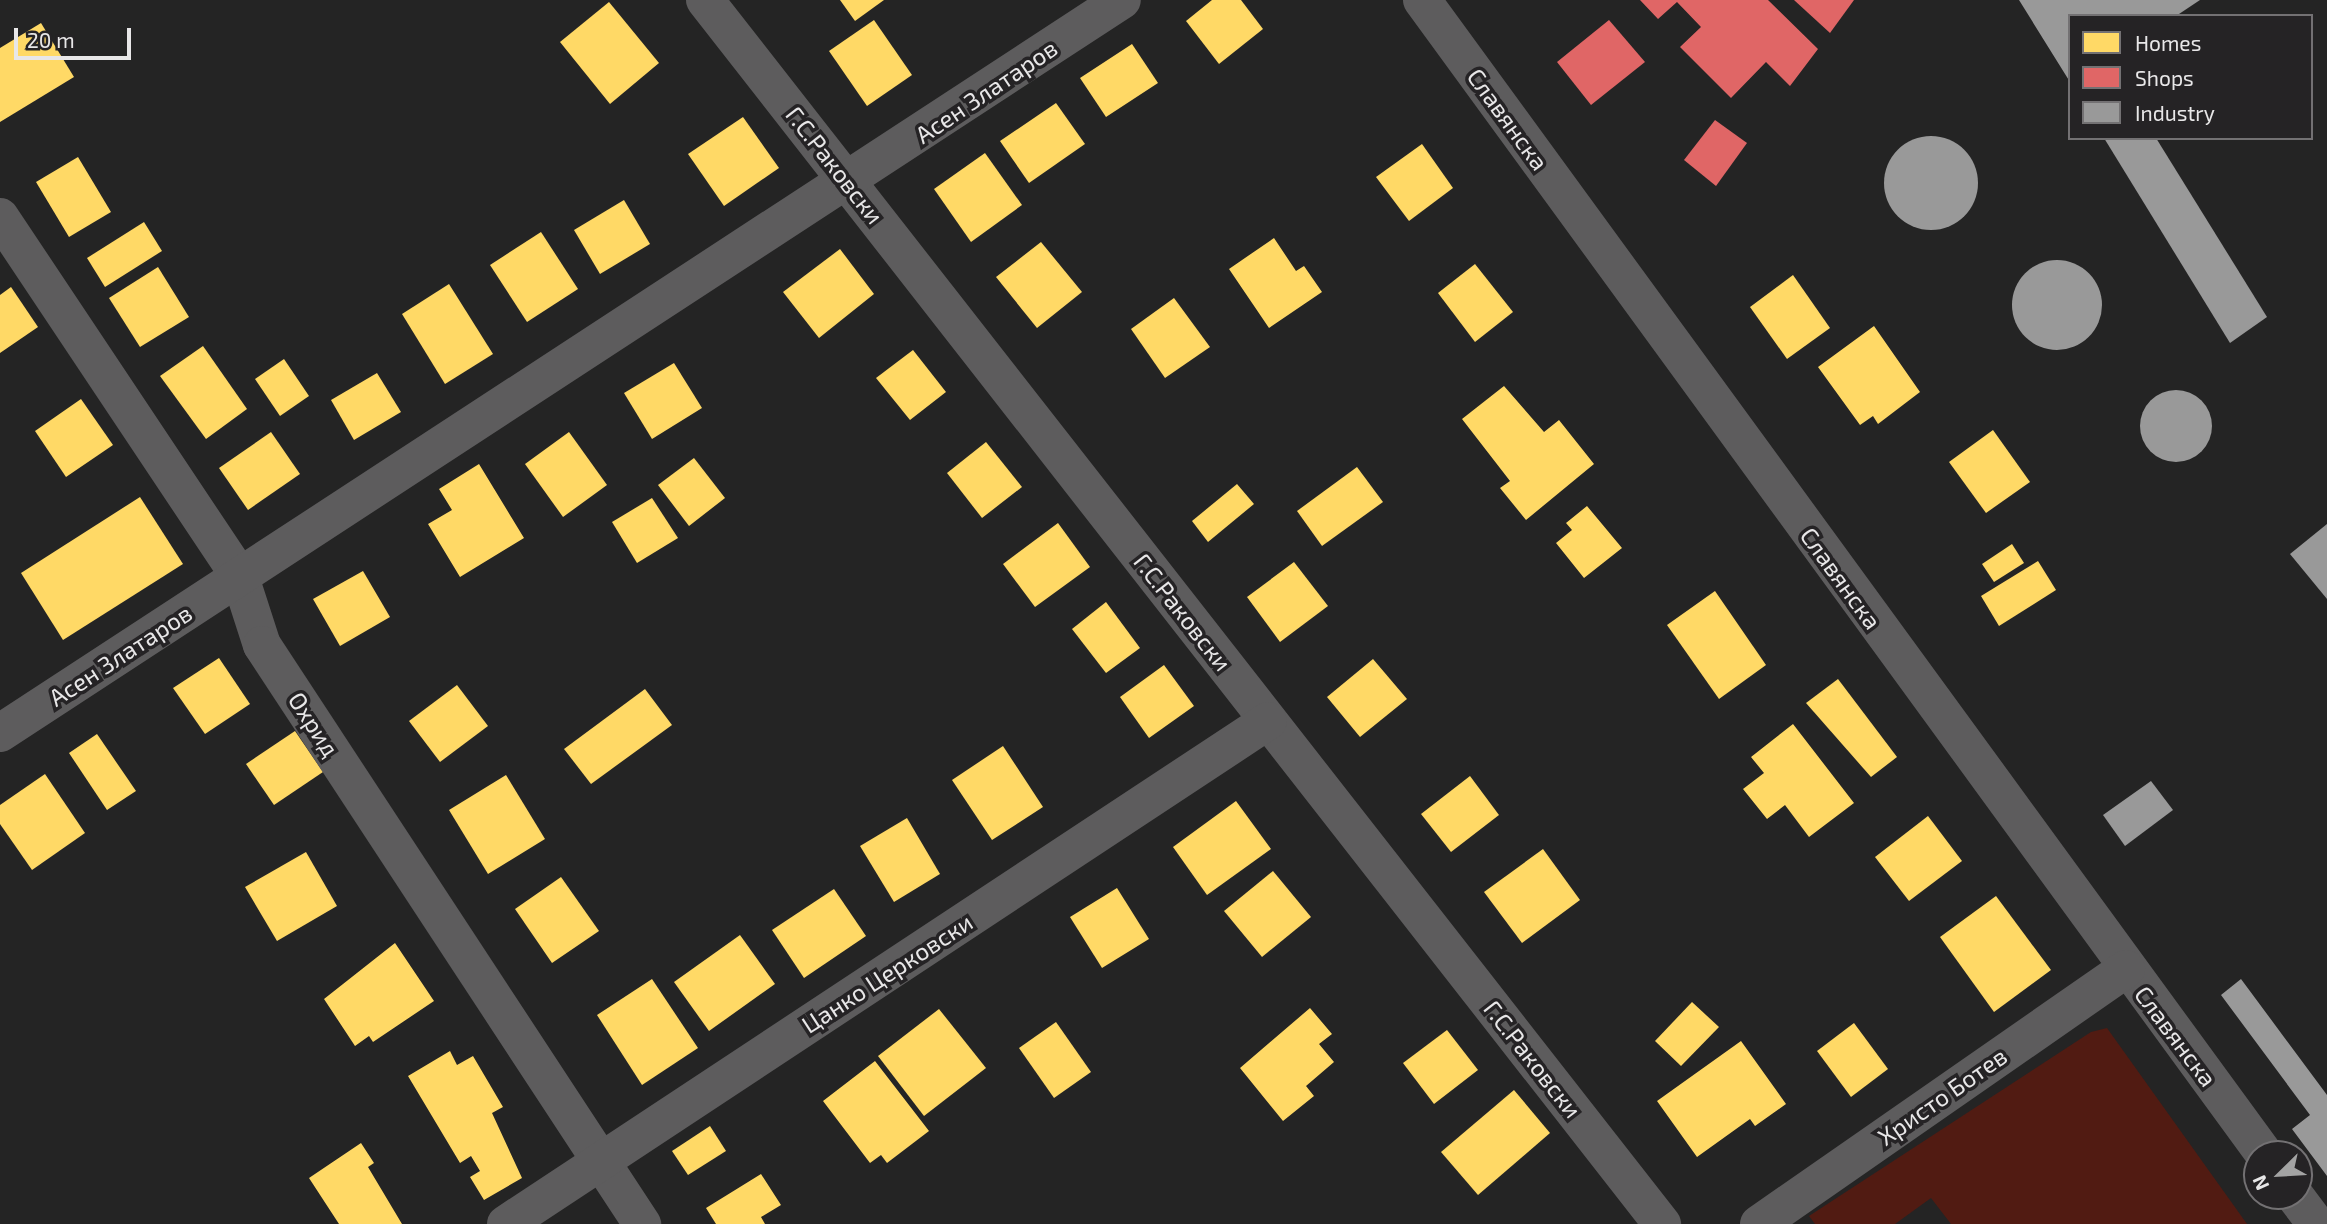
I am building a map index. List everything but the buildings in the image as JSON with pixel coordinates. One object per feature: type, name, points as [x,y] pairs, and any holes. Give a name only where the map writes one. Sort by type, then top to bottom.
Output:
[{"type":"street","name":"Г.С.Раковски","points":[[705,0],[1662,1224]]},
{"type":"street","name":"Асен Златаров","points":[[0,733],[849,182],[1122,0]]},
{"type":"street","name":"Славянска","points":[[1422,0],[2126,969],[2254,1140]]},
{"type":"street","name":"Охрид","points":[[0,217],[240,577],[262,645],[642,1224]]},
{"type":"street","name":"Цанко Церковски","points":[[506,1224],[1268,721]]},
{"type":"street","name":"Христо Ботев","points":[[1759,1224],[2126,969]]},
{"type":"shaded area","points":[[2107,1028],[2247,1224],[1951,1224],[1931,1198],[1895,1224],[1815,1224],[1809,1216],[2091,1032]]}]
